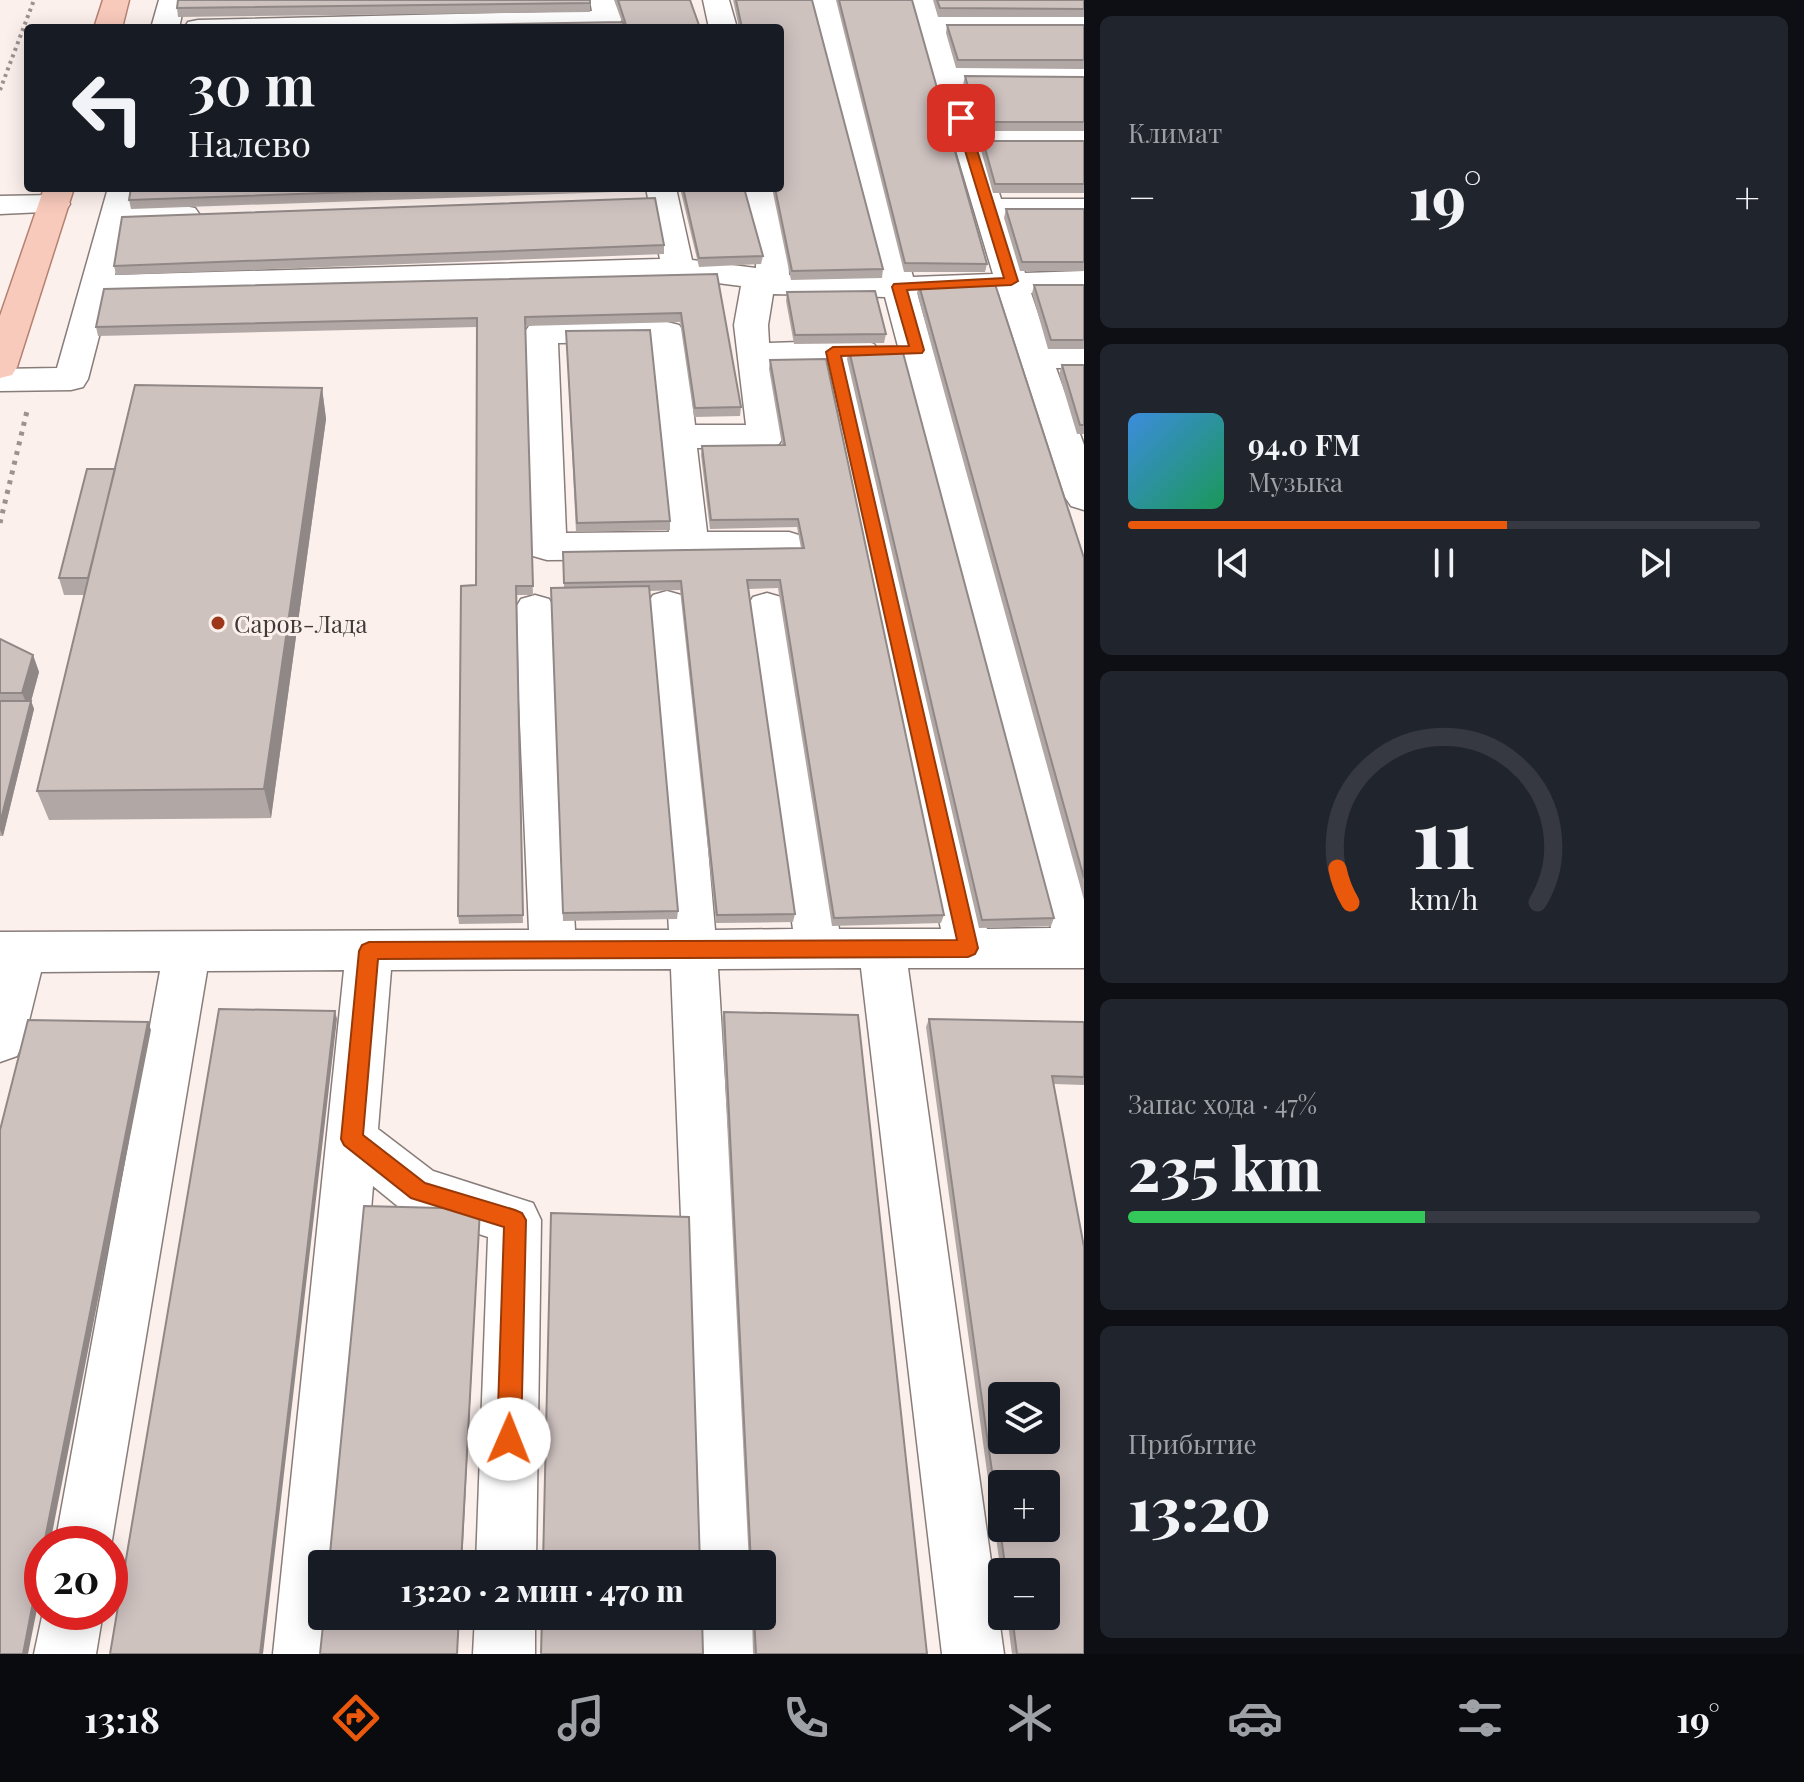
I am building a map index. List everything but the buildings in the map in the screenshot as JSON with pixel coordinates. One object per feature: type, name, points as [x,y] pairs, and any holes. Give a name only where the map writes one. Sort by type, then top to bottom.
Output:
[{"type":"main road","points":[[109,24],[116,0]]},
{"type":"main road","points":[[0,367],[56,196]]},
{"type":"lane","points":[[166,24],[172,0]]},
{"type":"lane","points":[[380,24],[608,19],[603,0]]},
{"type":"lane","points":[[716,0],[722,24]]},
{"type":"lane","points":[[0,1041],[11,952],[1082,948],[899,287],[825,0]]},
{"type":"lane","points":[[1084,25],[928,12],[1035,357],[1077,457],[1084,497]]},
{"type":"lane","points":[[948,76],[1084,76]]},
{"type":"lane","points":[[967,139],[1084,139]]},
{"type":"lane","points":[[678,437],[766,436],[751,325],[766,281],[772,249],[760,192]]},
{"type":"lane","points":[[0,205],[56,196]]},
{"type":"lane","points":[[652,196],[678,268]]},
{"type":"lane","points":[[0,380],[71,379],[118,202],[208,214]]},
{"type":"lane","points":[[989,208],[1084,208]]},
{"type":"lane","points":[[96,285],[678,268],[766,281],[899,287],[1084,281]]},
{"type":"lane","points":[[553,950],[542,597],[547,547],[541,333],[667,332],[689,545]]},
{"type":"lane","points":[[753,354],[917,350]]},
{"type":"lane","points":[[833,352],[968,948]]},
{"type":"lane","points":[[1035,357],[1084,357]]},
{"type":"lane","points":[[547,547],[789,545]]},
{"type":"lane","points":[[667,605],[694,950],[724,1550]]},
{"type":"lane","points":[[767,607],[819,949]]},
{"type":"lane","points":[[882,948],[973,1654]]},
{"type":"lane","points":[[87,1526],[187,951]]},
{"type":"lane","points":[[304,1654],[369,951]]},
{"type":"lane","points":[[352,1139],[418,1191],[515,1220],[506,1550]]},
{"type":"lane","points":[[65,1654],[70,1630]]},
{"type":"lane","points":[[504,1654],[505,1630]]},
{"type":"lane","points":[[728,1630],[729,1654]]},
{"type":"path","points":[[25,24],[34,0]]},
{"type":"path","points":[[0,90],[24,26]]},
{"type":"place","name":"Саров-Лада","points":[[218,623]]},
{"type":"route","points":[[509,1439],[515,1220],[418,1191],[352,1139],[369,951],[968,948],[833,352],[917,350],[899,287],[1011,281],[961,118]]}]
